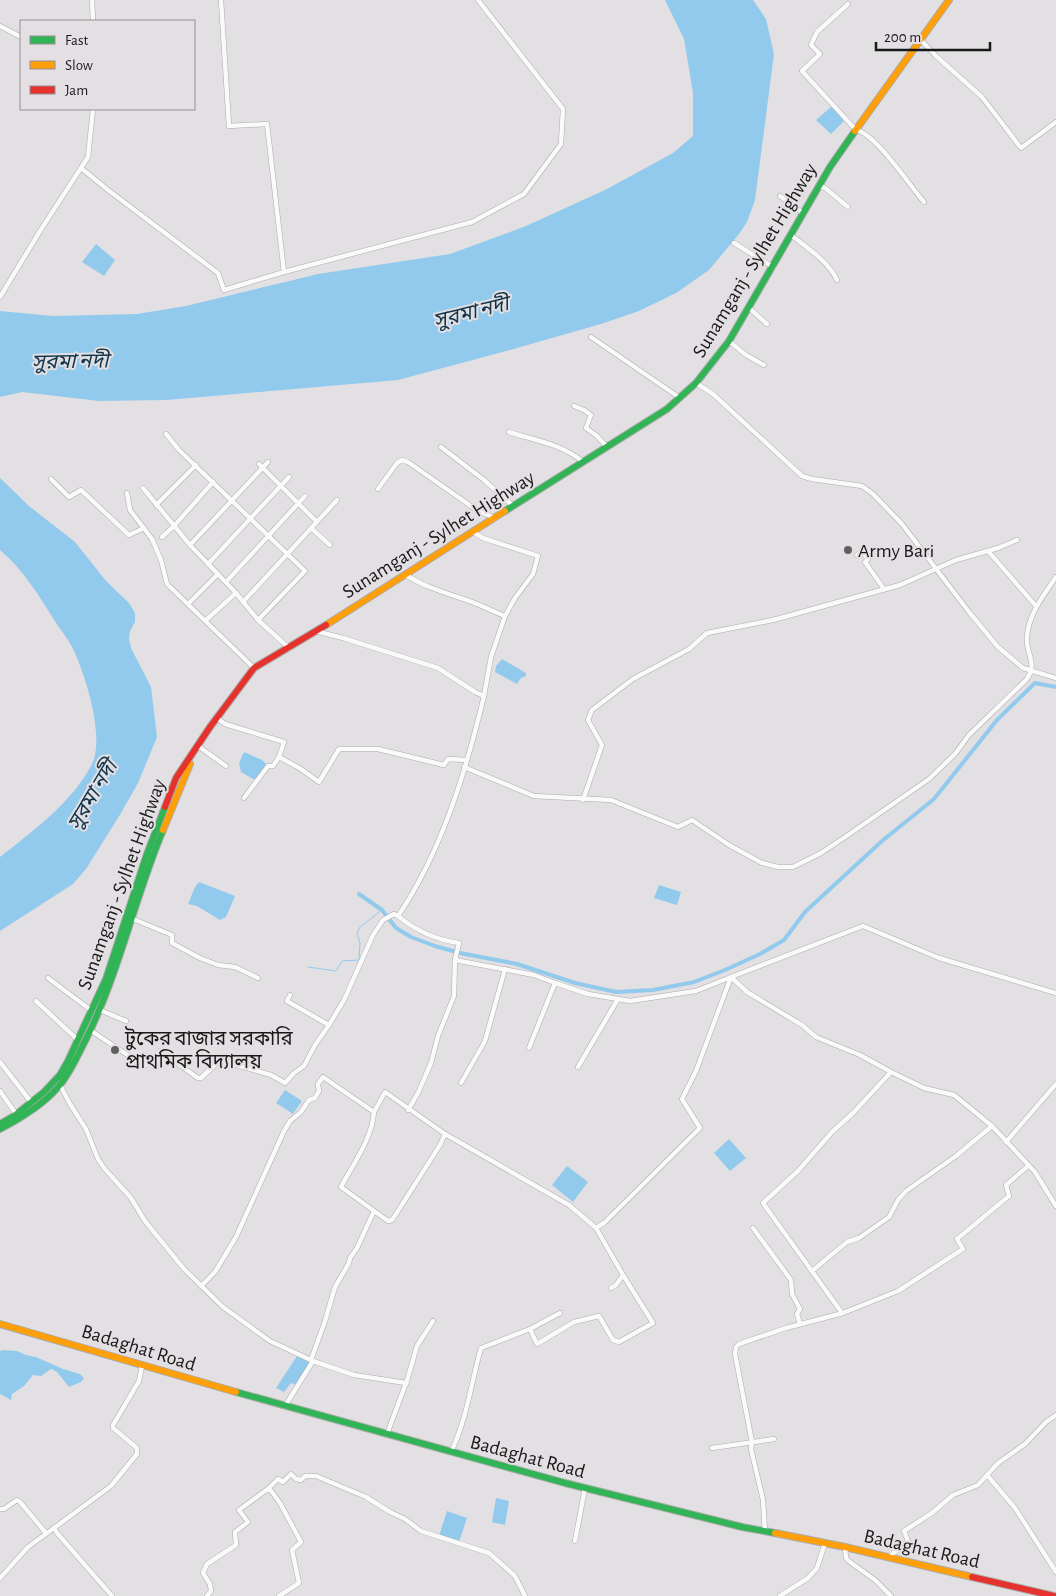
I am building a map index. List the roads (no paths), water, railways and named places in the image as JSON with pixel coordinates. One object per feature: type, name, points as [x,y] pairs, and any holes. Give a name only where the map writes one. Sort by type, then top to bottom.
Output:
[{"type":"main road","name":"Sunamganj - Sylhet Highway","points":[[0,1130],[18,1120],[49,1097],[70,1070],[100,1010],[133,919],[151,859],[179,780],[196,749],[254,668],[406,575],[582,461],[667,409],[696,383],[729,341],[774,267],[818,186],[949,0]]},
{"type":"main road","name":"Sunamganj - Sylhet Highway","points":[[0,1124],[31,1102],[60,1074],[92,1011],[119,943],[147,854],[166,814]]},
{"type":"main road","name":"Badaghat Road","points":[[0,1324],[62,1340],[142,1366],[584,1488],[765,1532],[845,1547],[1042,1595],[1054,1596]]},
{"type":"street","points":[[92,0],[93,20]]},
{"type":"street","points":[[221,0],[228,126],[267,124],[284,272]]},
{"type":"street","points":[[81,168],[218,272],[224,290],[472,222],[524,194],[561,144],[563,109],[478,0]]},
{"type":"street","points":[[848,4],[817,32],[811,45],[820,54],[802,71],[856,130],[867,134],[924,202]]},
{"type":"street","points":[[0,26],[20,36]]},
{"type":"street","points":[[920,39],[936,56],[982,96],[1021,148],[1056,122]]},
{"type":"street","points":[[0,297],[88,157],[93,110]]},
{"type":"street","points":[[818,186],[824,188],[848,207]]},
{"type":"street","points":[[780,196],[804,213]]},
{"type":"street","points":[[791,235],[820,259],[833,272],[837,280]]},
{"type":"street","points":[[734,242],[774,267]]},
{"type":"street","points":[[749,308],[766,324]]},
{"type":"street","points":[[591,337],[680,398]]},
{"type":"street","points":[[729,341],[746,355],[764,365]]},
{"type":"street","points":[[696,383],[713,394],[802,476],[862,486],[873,494],[902,524],[998,647],[1023,668],[1056,678]]},
{"type":"street","points":[[574,406],[591,415],[586,428],[606,446]]},
{"type":"street","points":[[509,432],[553,444],[574,454],[582,461]]},
{"type":"street","points":[[166,434],[179,450],[305,572],[258,620]]},
{"type":"street","points":[[441,447],[489,484],[513,506]]},
{"type":"street","points":[[378,489],[397,463],[402,460],[408,462],[478,511],[494,518]]},
{"type":"street","points":[[190,545],[261,466],[268,462]]},
{"type":"street","points":[[156,505],[196,465]]},
{"type":"street","points":[[261,466],[317,522]]},
{"type":"street","points":[[208,564],[289,477]]},
{"type":"street","points":[[51,479],[69,497],[81,490],[129,535],[144,528]]},
{"type":"street","points":[[162,537],[213,482]]},
{"type":"street","points":[[143,488],[190,545],[236,593],[258,620],[289,648]]},
{"type":"street","points":[[127,494],[126,498],[130,510],[152,539],[161,560],[167,584],[254,668]]},
{"type":"street","points":[[226,582],[305,496]]},
{"type":"street","points":[[243,602],[338,500]]},
{"type":"street","points":[[312,528],[330,545]]},
{"type":"street","points":[[90,1030],[144,1066],[160,1051],[198,1078],[206,1075],[220,1060],[271,1075],[285,1084],[294,1073],[304,1066],[344,1000],[373,935],[383,920],[396,915],[410,899],[427,867],[449,814],[474,738],[491,657],[505,616],[515,598],[533,574],[538,556],[483,538],[473,532]]},
{"type":"street","points":[[583,800],[602,745],[588,720],[592,710],[633,679],[689,649],[707,633],[773,620],[900,586],[956,560],[1017,540]]},
{"type":"street","points":[[988,551],[1036,606]]},
{"type":"street","points":[[857,556],[862,552],[868,559],[865,562],[884,589]]},
{"type":"street","points":[[188,604],[218,574]]},
{"type":"street","points":[[406,575],[416,582],[505,616]]},
{"type":"street","points":[[464,767],[534,796],[611,800],[678,827],[692,820],[729,845],[762,863],[793,868],[821,853],[929,778],[955,754],[969,735],[1026,680],[1032,672],[1027,638],[1029,626],[1036,606],[1056,577]]},
{"type":"street","points":[[206,620],[236,593]]},
{"type":"street","points":[[314,631],[343,638],[438,668],[484,696]]},
{"type":"street","points":[[217,718],[226,724],[284,742],[279,758],[272,766],[268,766],[244,798]]},
{"type":"street","points":[[196,749],[226,766]]},
{"type":"street","points":[[279,758],[301,769],[319,782],[339,749],[378,749],[444,765],[448,759],[467,760]]},
{"type":"street","points":[[396,915],[412,927],[459,944],[456,958],[454,996],[438,1036],[431,1063],[418,1094],[408,1110]]},
{"type":"street","points":[[133,919],[172,935],[172,943],[200,958],[218,965],[235,967],[258,978]]},
{"type":"street","points":[[456,958],[534,975],[588,994],[630,1001],[696,991],[863,926],[939,958],[1056,992]]},
{"type":"street","points":[[461,1083],[485,1041],[505,969]]},
{"type":"street","points":[[731,977],[747,992],[802,1025],[816,1037],[860,1055],[924,1088],[954,1095],[992,1126],[1035,1172],[1056,1206]]},
{"type":"street","points":[[596,1228],[604,1224],[700,1128],[682,1099],[703,1054],[731,977]]},
{"type":"street","points":[[48,978],[92,1011]]},
{"type":"street","points":[[529,1048],[555,983]]},
{"type":"street","points":[[290,995],[287,1001],[329,1025]]},
{"type":"street","points":[[578,1067],[618,999]]},
{"type":"street","points":[[36,1001],[78,1040]]},
{"type":"street","points":[[100,1010],[126,1022]]},
{"type":"street","points":[[0,1062],[31,1102]]},
{"type":"street","points":[[842,1313],[763,1203],[798,1171],[832,1132],[853,1113],[891,1072]]},
{"type":"street","points":[[201,1286],[215,1272],[236,1237],[284,1131],[290,1121],[301,1112],[310,1100],[315,1098],[319,1091],[318,1084],[322,1078],[374,1112]]},
{"type":"street","points":[[1006,1142],[1056,1084]]},
{"type":"street","points":[[60,1085],[86,1130],[98,1159],[104,1168],[131,1198],[154,1232],[184,1269],[223,1307],[270,1341],[312,1360],[354,1375],[384,1378],[406,1384]]},
{"type":"street","points":[[0,1091],[16,1114]]},
{"type":"street","points":[[445,1134],[440,1145],[392,1220],[388,1220],[374,1211],[341,1187],[366,1140],[372,1126],[374,1112],[385,1092],[408,1110],[445,1134],[569,1205],[596,1228],[653,1323],[619,1342],[613,1340],[599,1316],[574,1322],[537,1344],[530,1329]]},
{"type":"street","points":[[812,1271],[847,1242],[859,1238],[889,1217],[898,1200],[906,1191],[956,1156],[992,1126]]},
{"type":"street","points":[[765,1532],[763,1500],[751,1449],[752,1442],[735,1354],[736,1347],[739,1344],[800,1324],[842,1313],[898,1291],[958,1253],[963,1248],[957,1239],[1009,1196],[1006,1185],[1028,1166]]},
{"type":"street","points":[[285,1406],[312,1360],[335,1287],[349,1264],[350,1258],[357,1248],[374,1211]]},
{"type":"street","points":[[753,1228],[790,1280],[792,1294],[800,1310],[797,1314],[800,1324]]},
{"type":"street","points":[[611,1288],[616,1285],[623,1274]]},
{"type":"street","points":[[451,1452],[466,1413],[480,1348],[530,1329],[560,1313]]},
{"type":"street","points":[[387,1434],[406,1384],[417,1346],[433,1322]]},
{"type":"street","points":[[0,1578],[28,1547],[111,1486],[137,1454],[137,1448],[113,1428],[140,1381],[142,1366]]},
{"type":"street","points":[[889,1557],[908,1541],[904,1531],[932,1513],[953,1495],[978,1485],[998,1463],[1025,1444],[1046,1422],[1056,1415]]},
{"type":"street","points":[[712,1448],[774,1440]]},
{"type":"street","points":[[207,1596],[211,1591],[210,1584],[203,1573],[206,1564],[236,1545],[235,1532],[248,1522],[239,1510],[278,1479],[283,1482],[291,1474],[296,1479],[301,1480],[305,1476],[316,1476],[366,1497],[405,1519],[421,1531],[490,1553],[515,1576],[525,1596]]},
{"type":"street","points":[[987,1475],[1015,1508],[1056,1572]]},
{"type":"street","points":[[269,1488],[280,1503],[301,1540],[292,1550],[299,1583],[279,1596]]},
{"type":"street","points":[[575,1541],[584,1488]]},
{"type":"street","points":[[0,1509],[4,1509],[16,1500],[20,1502],[46,1534]]},
{"type":"street","points":[[54,1528],[112,1596]]},
{"type":"street","points":[[780,1596],[808,1578],[817,1568],[825,1543]]},
{"type":"street","points":[[845,1547],[846,1558],[875,1580],[891,1596]]},
{"type":"water","name":"সুরমা নদী","points":[[665,0],[753,0],[766,19],[774,54],[755,200],[747,222],[709,270],[676,293],[639,311],[601,324],[398,380],[167,400],[99,401],[22,392],[0,397],[0,311],[53,316],[137,314],[186,306],[318,274],[450,254],[526,226],[605,190],[673,153],[693,136],[693,93],[684,39]]},
{"type":"water","points":[[832,106],[844,121],[831,134],[816,120]]},
{"type":"water","points":[[96,244],[115,260],[104,276],[82,262]]},
{"type":"water","name":"সুরমা নদী","points":[[0,478],[29,506],[75,542],[106,581],[129,603],[135,613],[135,622],[130,631],[129,638],[131,648],[151,687],[157,737],[138,783],[86,869],[73,884],[0,931],[0,857],[50,816],[73,792],[91,766],[95,755],[96,741],[93,709],[89,692],[79,662],[67,638],[32,585],[0,550]]},
{"type":"water","points":[[502,659],[526,673],[526,676],[521,678],[517,684],[495,672],[496,666]]},
{"type":"water","points":[[244,752],[262,760],[266,764],[258,778],[253,779],[241,772],[239,763]]},
{"type":"water","points":[[199,882],[235,896],[226,917],[220,920],[197,906],[188,904]]},
{"type":"water","points":[[659,885],[681,892],[677,905],[654,898]]},
{"type":"water","points":[[285,1090],[302,1101],[293,1114],[276,1103]]},
{"type":"water","points":[[729,1139],[746,1158],[730,1171],[714,1153]]},
{"type":"water","points":[[567,1166],[588,1182],[573,1202],[552,1185]]},
{"type":"water","points":[[0,1351],[17,1351],[36,1357],[80,1374],[84,1378],[81,1382],[69,1387],[57,1372],[51,1369],[41,1376],[33,1375],[24,1386],[12,1394],[11,1400],[0,1394]]},
{"type":"water","points":[[297,1356],[310,1363],[296,1385],[291,1383],[284,1392],[276,1388]]},
{"type":"water","points":[[496,1498],[509,1501],[505,1525],[492,1522]]},
{"type":"water","points":[[447,1511],[467,1518],[459,1542],[439,1536]]},
{"type":"waterway","points":[[359,894],[382,910],[396,928],[411,937],[460,953],[517,964],[575,983],[616,992],[653,990],[694,982],[760,954],[784,940],[805,912],[882,841],[934,799],[997,720],[1035,683],[1056,687]]},
{"type":"waterway","points":[[308,967],[336,971],[342,961],[359,960],[360,943],[357,933],[360,927],[382,910]]},
{"type":"place","name":"Army Bari","points":[[848,550]]},
{"type":"place","name":"টুকের বাজার সরকারি প্রাথমিক বিদ্যালয়","points":[[115,1050]]}]
